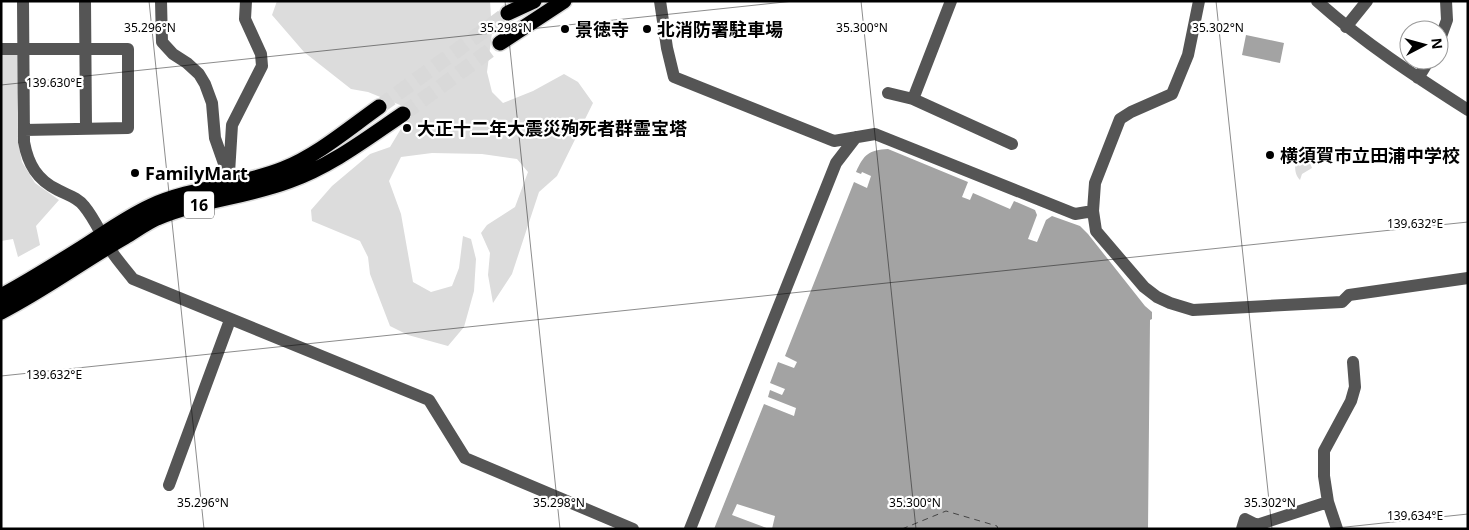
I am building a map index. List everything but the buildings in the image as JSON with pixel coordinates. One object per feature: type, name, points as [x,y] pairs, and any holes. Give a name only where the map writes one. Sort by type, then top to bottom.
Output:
[{"type":"highway","points":[[508,13],[534,1]]},
{"type":"highway","points":[[500,43],[564,1]]},
{"type":"highway","name":"16","points":[[230,186],[283,169],[301,161],[379,107]]},
{"type":"highway","name":"16","points":[[1,312],[18,303],[152,206],[177,196],[230,186],[289,182],[334,160],[403,114]]},
{"type":"highway","points":[[342,133],[353,148]]},
{"type":"highway","name":"16","points":[[1,296],[105,240]]},
{"type":"street","points":[[23,1],[24,142],[28,159],[34,170],[43,180],[57,190],[75,197],[84,206],[105,240],[133,279],[429,400],[465,458],[633,529]]},
{"type":"street","points":[[85,1],[86,128]]},
{"type":"street","points":[[161,1],[162,42],[172,54],[187,63],[199,74],[205,84],[212,103],[215,138],[230,186]]},
{"type":"street","points":[[230,186],[232,125],[262,66],[261,54],[245,19],[246,1]]},
{"type":"street","points":[[660,1],[666,48],[674,77],[834,141],[874,134],[1075,214],[1093,211]]},
{"type":"street","points":[[913,99],[952,1]]},
{"type":"street","points":[[1199,1],[1188,55],[1172,94],[1120,118],[1095,183],[1093,211],[1096,231],[1144,288],[1170,303],[1193,310],[1342,302],[1349,294],[1468,278]]},
{"type":"street","points":[[1317,1],[1346,28],[1468,110]]},
{"type":"street","points":[[1346,28],[1367,1]]},
{"type":"street","points":[[1446,1],[1447,20]]},
{"type":"street","points":[[1,49],[128,49],[128,128],[24,130]]},
{"type":"street","points":[[1418,78],[1423,70]]},
{"type":"street","points":[[888,94],[913,99],[1012,144]]},
{"type":"street","points":[[690,529],[836,163],[856,137]]},
{"type":"street","points":[[1,316],[18,303]]},
{"type":"street","points":[[169,485],[230,320]]},
{"type":"street","points":[[1337,529],[1328,502],[1324,476],[1324,451],[1350,401],[1355,387],[1353,362]]},
{"type":"street","points":[[1242,529],[1245,519],[1257,525],[1270,525],[1328,502]]},
{"type":"shaded area","points":[[277,1],[490,1],[492,33],[487,72],[492,92],[503,103],[533,91],[564,74],[578,82],[593,103],[557,176],[539,192],[512,274],[493,303],[488,275],[490,253],[481,233],[487,225],[515,207],[528,172],[517,159],[482,154],[432,153],[401,157],[389,181],[401,214],[413,282],[431,292],[452,286],[459,268],[463,236],[471,239],[476,259],[474,291],[464,327],[448,346],[408,335],[390,326],[370,274],[368,257],[360,241],[312,221],[311,210],[332,186],[370,154],[390,147],[408,117],[405,107],[368,92],[351,89],[304,52],[272,15]]},
{"type":"shaded area","points":[[1246,35],[1284,43],[1280,63],[1242,55]]},
{"type":"shaded area","points":[[20,51],[17,113],[18,142],[22,162],[35,183],[59,200],[36,226],[40,245],[18,257],[13,239],[1,241],[1,52]]},
{"type":"shaded area","points":[[1304,145],[1316,145],[1327,160],[1318,153],[1309,161],[1312,168],[1302,174],[1300,180],[1295,170],[1295,162],[1297,149]]},
{"type":"shaded area","points":[[888,149],[968,182],[962,197],[970,200],[973,193],[1010,209],[1014,201],[1035,210],[1037,215],[1028,239],[1037,242],[1046,220],[1052,216],[1080,226],[1145,306],[1152,312],[1152,319],[1150,320],[1148,529],[772,529],[775,516],[737,504],[732,515],[769,529],[714,529],[764,404],[794,416],[796,408],[768,397],[770,390],[782,395],[785,389],[770,383],[778,362],[794,368],[797,362],[785,356],[854,182],[867,188],[871,176],[862,172],[861,174],[856,172],[859,166],[868,154],[876,150]]},
{"type":"ferry route","points":[[902,529],[946,511],[997,526],[998,529]]},
{"type":"tunnel","points":[[379,107],[508,13]]},
{"type":"tunnel","points":[[403,114],[500,43]]},
{"type":"place","name":"景徳寺","points":[[565,29]]},
{"type":"place","name":"北消防署駐車場","points":[[647,29]]},
{"type":"place","name":"大正十二年大震災殉死者群霊宝塔","points":[[407,128]]},
{"type":"place","name":"横須賀市立田浦中学校","points":[[1270,155]]},
{"type":"place","name":"FamilyMart","points":[[135,173]]}]
